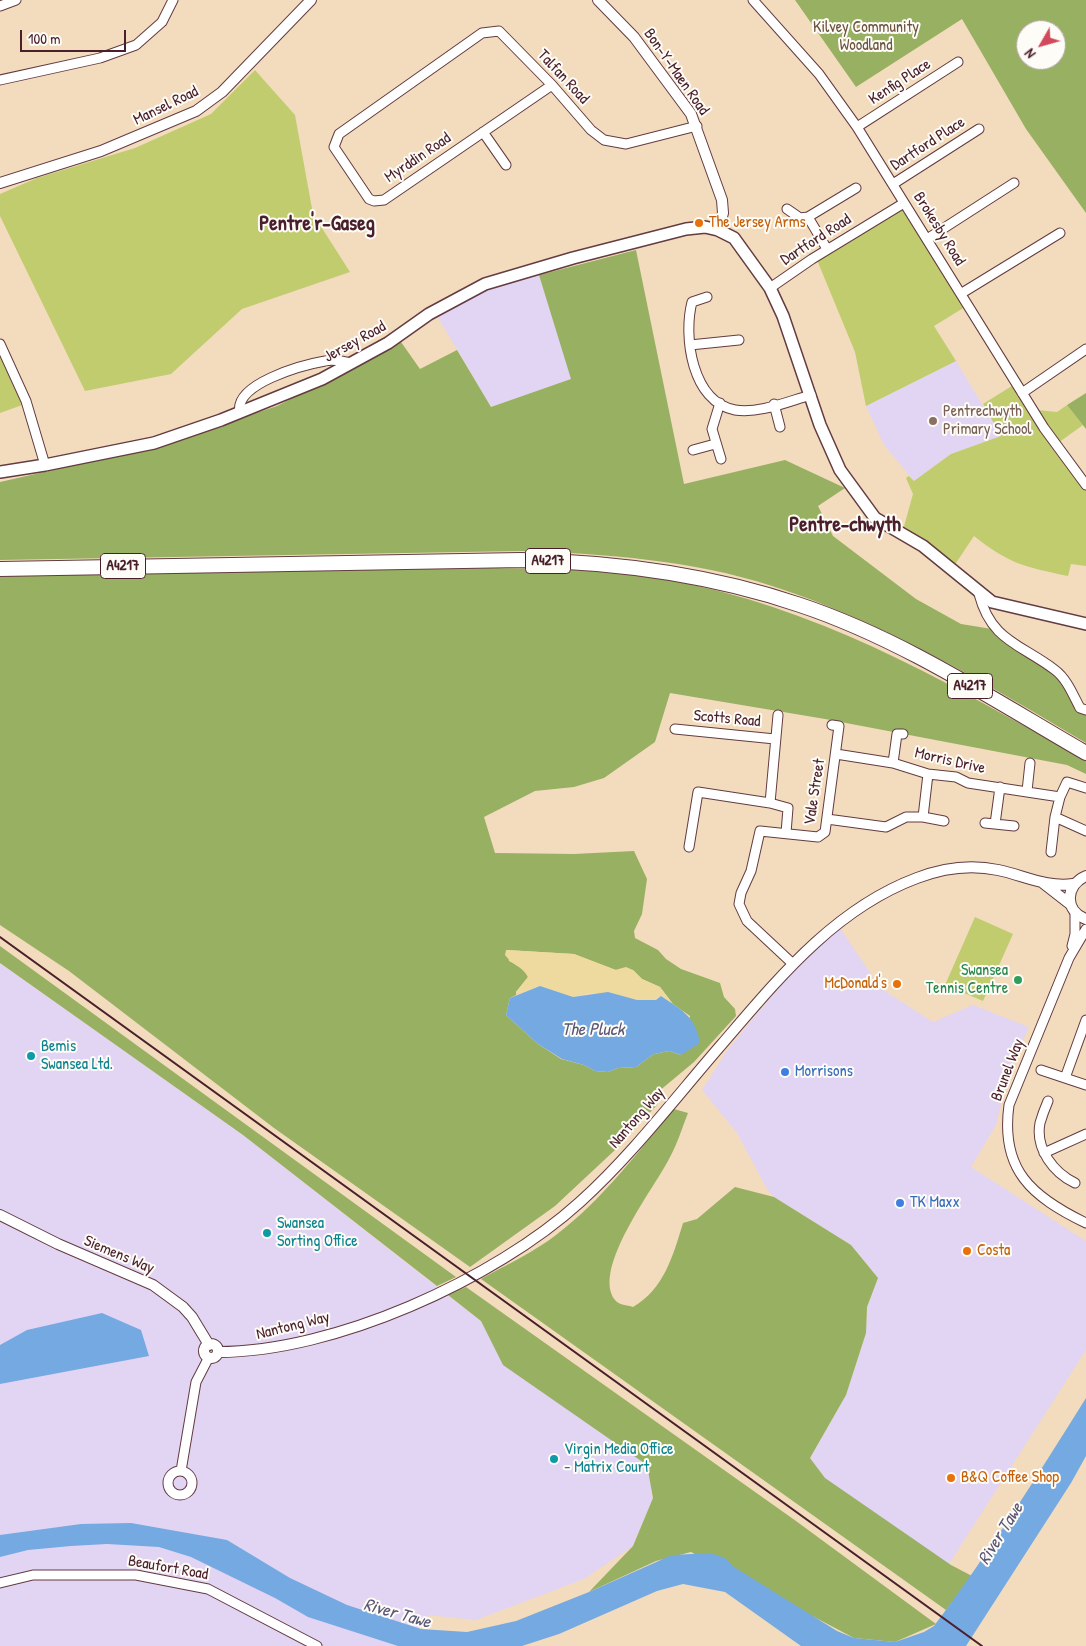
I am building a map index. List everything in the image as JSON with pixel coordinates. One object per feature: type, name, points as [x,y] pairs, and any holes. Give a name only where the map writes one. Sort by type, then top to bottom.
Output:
[{"type":"main road","name":"Jersey Road","points":[[0,472],[45,466],[154,443],[240,413],[322,379],[388,343],[430,314],[486,284],[573,258],[686,230],[705,227],[718,230]]},
{"type":"main road","points":[[718,230],[738,243],[770,288],[783,316],[820,425],[844,475],[876,518],[940,559],[979,594],[992,602],[1018,610],[1086,624]]},
{"type":"main road","name":"A4217","points":[[5,569],[521,560],[587,562],[649,568],[758,592],[802,606],[850,625],[928,662],[1086,753]]},
{"type":"street","points":[[0,6],[16,0]]},
{"type":"street","points":[[0,80],[100,58],[136,44],[162,22],[173,0]]},
{"type":"street","name":"Mansel Road","points":[[0,183],[101,151],[196,111],[222,92],[310,0]]},
{"type":"street","name":"Bon-Y-Maen Road","points":[[598,0],[644,49],[684,103],[697,126],[722,200],[723,213],[718,230]]},
{"type":"street","name":"Brokesby Road","points":[[753,0],[819,74],[857,127],[926,239],[962,293],[1022,393],[1056,445],[1086,485]]},
{"type":"street","name":"Talfan Road","points":[[419,76],[482,34],[499,31],[552,85],[591,130],[604,140],[635,142],[697,126]]},
{"type":"street","name":"Kenfig Place","points":[[857,127],[958,62]]},
{"type":"street","name":"Myrddin Road","points":[[419,76],[336,138],[336,151],[369,199],[378,202],[384,200],[552,85]]},
{"type":"street","name":"Dartford Place","points":[[893,184],[979,129]]},
{"type":"street","points":[[483,132],[506,166]]},
{"type":"street","points":[[926,239],[1014,183]]},
{"type":"street","points":[[787,210],[800,218],[808,217],[856,188]]},
{"type":"street","name":"Dartford Road","points":[[770,288],[827,249],[904,202]]},
{"type":"street","points":[[808,217],[827,249]]},
{"type":"street","points":[[962,293],[1060,233]]},
{"type":"street","points":[[707,297],[692,302],[688,320],[695,370],[703,387],[720,403],[736,410],[762,408],[811,395]]},
{"type":"street","points":[[690,345],[739,340]]},
{"type":"street","points":[[0,344],[26,401],[45,466]]},
{"type":"street","points":[[1022,393],[1086,349]]},
{"type":"street","points":[[240,413],[238,405],[242,395],[291,369],[326,361],[351,363]]},
{"type":"street","points":[[720,403],[712,428],[715,444],[721,459]]},
{"type":"street","points":[[774,404],[780,427]]},
{"type":"street","points":[[693,450],[715,444]]},
{"type":"street","points":[[979,594],[982,606],[992,625],[1011,644],[1056,670],[1064,679],[1080,708],[1086,710]]},
{"type":"street","name":"Scotts Road","points":[[770,803],[778,715]]},
{"type":"street","name":"Vale Street","points":[[793,964],[747,920],[739,904],[739,898],[751,871],[760,832],[818,837],[823,835],[827,819],[839,726],[832,725]]},
{"type":"street","name":"Scotts Road","points":[[675,730],[775,739]]},
{"type":"street","name":"Morris Drive","points":[[893,763],[897,734],[903,734]]},
{"type":"street","name":"Morris Drive","points":[[836,754],[893,763],[928,774],[956,777],[968,783],[1060,797]]},
{"type":"street","points":[[1026,792],[1030,762]]},
{"type":"street","points":[[923,817],[928,774]]},
{"type":"street","points":[[1051,852],[1060,797],[1067,782],[1086,788]]},
{"type":"street","name":"Morris Drive","points":[[995,824],[1000,787]]},
{"type":"street","points":[[689,847],[698,792],[770,803],[788,808],[786,833]]},
{"type":"street","points":[[827,819],[886,827],[906,817],[923,817],[944,822]]},
{"type":"street","points":[[1056,817],[1086,831]]},
{"type":"street","points":[[985,823],[1014,826]]},
{"type":"street","name":"Nantong Way","points":[[214,1354],[265,1350],[360,1324],[415,1305],[465,1281],[542,1231],[580,1202],[622,1160],[793,964],[837,924],[877,896],[916,878],[941,870],[984,868],[1042,883],[1074,884]]},
{"type":"street","points":[[1072,908],[1070,890],[1074,884],[1086,876]]},
{"type":"street","name":"Nantong Way","points":[[1042,883],[1086,919]]},
{"type":"street","name":"Brunel Way","points":[[1070,958],[1075,934],[1072,908]]},
{"type":"street","name":"Brunel Way","points":[[1086,929],[1070,958],[1009,1105],[1008,1128],[1013,1156],[1025,1182],[1036,1194],[1086,1223]]},
{"type":"street","points":[[1065,1078],[1086,1020]]},
{"type":"street","points":[[1041,1070],[1086,1085]]},
{"type":"street","points":[[1048,1101],[1040,1124],[1044,1153],[1056,1170],[1075,1183]]},
{"type":"street","points":[[1044,1153],[1086,1134]]},
{"type":"street","name":"Siemens Way","points":[[0,1215],[58,1244],[153,1286],[183,1307],[192,1317],[209,1344],[205,1351],[214,1354]]},
{"type":"street","points":[[181,1471],[196,1382],[214,1354]]},
{"type":"street","name":"Beaufort Road","points":[[0,1583],[33,1575],[136,1575],[208,1588],[318,1646]]},
{"type":"shaded area","points":[[539,275],[572,379],[491,407],[437,316],[491,288]]},
{"type":"shaded area","name":"Pentrechwyth Primary School","points":[[956,361],[1001,436],[951,454],[914,481],[884,445],[866,406]]},
{"type":"shaded area","points":[[840,928],[873,977],[868,980],[933,1022],[973,1005],[1029,1027],[1008,1074],[996,1125],[971,1167],[1086,1241],[1086,1350],[949,1564],[871,1513],[825,1478],[810,1458],[846,1395],[866,1333],[867,1307],[878,1278],[851,1245],[774,1197],[767,1189],[737,1133],[702,1090],[726,1052],[801,962]]},
{"type":"shaded area","points":[[0,963],[243,1135],[481,1321],[647,1465],[653,1498],[633,1546],[584,1579],[476,1620],[428,1615],[407,1646],[0,1646]]},
{"type":"green space","name":"Kilvey Community Woodland","points":[[795,0],[1086,0],[1086,213],[1026,129],[962,19],[856,87]]},
{"type":"green space","points":[[255,70],[295,115],[313,214],[350,272],[242,309],[171,374],[85,391],[0,216],[0,194],[37,178],[135,148],[211,114]]},
{"type":"green space","points":[[903,207],[965,307],[934,326],[956,361],[866,406],[855,352],[817,260]]},
{"type":"green space","points":[[636,250],[684,484],[785,460],[845,488],[818,506],[833,536],[916,599],[961,624],[998,630],[1056,670],[1086,710],[1086,743],[972,676],[854,617],[772,586],[742,577],[680,564],[585,554],[522,551],[0,560],[0,482],[159,446],[277,406],[401,342],[420,369],[457,350],[491,407],[571,379],[539,275]]},
{"type":"green space","points":[[0,350],[25,404],[0,413]]},
{"type":"green space","points":[[1015,384],[1086,487],[1086,566],[1071,564],[1068,576],[1029,567],[1008,559],[974,536],[954,566],[903,530],[913,494],[906,478],[909,476],[914,481],[951,454],[1001,436],[983,404]]},
{"type":"green space","points":[[1086,393],[1086,429],[1067,405]]},
{"type":"green space","points":[[1067,405],[1083,425],[1058,443],[1037,410],[1057,412]]},
{"type":"green space","points":[[491,568],[593,571],[669,580],[747,599],[798,616],[896,658],[944,682],[1086,761],[1086,774],[1067,765],[825,719],[670,693],[655,742],[604,778],[574,787],[535,791],[484,817],[495,853],[574,854],[634,851],[647,879],[642,914],[634,931],[635,938],[658,950],[666,959],[681,969],[720,983],[724,997],[735,1009],[736,1016],[694,1062],[658,1092],[653,1099],[657,1105],[615,1150],[555,1206],[470,1267],[274,1128],[69,971],[0,925],[0,576]],"holes":[[[507,950],[574,954],[616,970],[633,970],[642,979],[660,987],[673,1004],[690,1016],[681,1055],[669,1051],[654,1054],[636,1067],[618,1068],[608,1072],[595,1071],[584,1065],[561,1059],[538,1044],[506,1015],[510,998],[516,995],[516,992],[528,977],[524,969],[509,961]]]},
{"type":"green space","points":[[975,917],[1013,934],[983,1001],[945,985]]},
{"type":"green space","points":[[0,946],[456,1277],[437,1286],[243,1135],[0,963]]},
{"type":"green space","points":[[674,1109],[688,1113],[672,1154],[639,1208],[618,1249],[611,1269],[610,1286],[615,1300],[621,1304],[633,1307],[644,1300],[666,1271],[683,1223],[697,1219],[735,1187],[774,1197],[851,1245],[878,1278],[867,1307],[866,1333],[846,1395],[810,1458],[825,1478],[951,1565],[972,1576],[946,1610],[481,1279],[539,1247],[589,1207]]},
{"type":"green space","points":[[466,1287],[796,1521],[936,1624],[895,1642],[854,1638],[691,1552],[656,1561],[589,1592],[633,1546],[653,1498],[647,1465],[503,1365],[481,1321],[448,1295]]},
{"type":"sand","points":[[506,950],[574,954],[615,970],[626,967],[633,970],[642,979],[660,987],[673,1004],[661,996],[656,1000],[637,1000],[590,993],[573,997],[540,986],[516,995],[516,992],[528,977],[523,970],[505,955]]},
{"type":"water","name":"The Pluck","points":[[540,986],[573,997],[608,992],[637,1000],[656,1000],[661,996],[687,1015],[695,1026],[700,1043],[681,1055],[669,1051],[654,1054],[636,1067],[618,1068],[608,1072],[595,1071],[584,1065],[562,1059],[538,1044],[506,1015],[510,998]]},
{"type":"water","points":[[102,1313],[141,1330],[149,1356],[0,1384],[0,1345],[27,1330]]},
{"type":"water","name":"River Tawe","points":[[1086,1398],[1086,1456],[1071,1483],[966,1646],[801,1646],[725,1592],[683,1584],[657,1591],[559,1634],[522,1646],[398,1646],[308,1617],[275,1598],[191,1557],[159,1547],[107,1544],[71,1546],[28,1550],[0,1557],[0,1535],[81,1524],[131,1523],[227,1540],[290,1578],[347,1605],[421,1629],[467,1632],[516,1621],[589,1592],[672,1555],[710,1553],[725,1558],[734,1567],[837,1631],[854,1638],[895,1642],[924,1632],[934,1626],[1031,1485]]},
{"type":"railway","points":[[0,937],[982,1646]]},
{"type":"place","name":"The Jersey Arms","points":[[699,223]]},
{"type":"place","name":"Pentrechwyth Primary School","points":[[933,421]]},
{"type":"place","name":"Swansea Tennis Centre","points":[[1018,980]]},
{"type":"place","name":"McDonald's","points":[[897,984]]},
{"type":"place","name":"Bemis Swansea Ltd.","points":[[31,1056]]},
{"type":"place","name":"Morrisons","points":[[785,1072]]},
{"type":"place","name":"TK Maxx","points":[[900,1203]]},
{"type":"place","name":"Swansea Sorting Office","points":[[267,1233]]},
{"type":"place","name":"Costa","points":[[967,1251]]},
{"type":"place","name":"Virgin Media Office - Matrix Court","points":[[554,1459]]},
{"type":"place","name":"B&Q Coffee Shop","points":[[951,1478]]},
{"type":"district","name":"Pentre'r-Gaseg","points":[[317,224]]},
{"type":"district","name":"Pentre-chwyth","points":[[845,525]]}]
